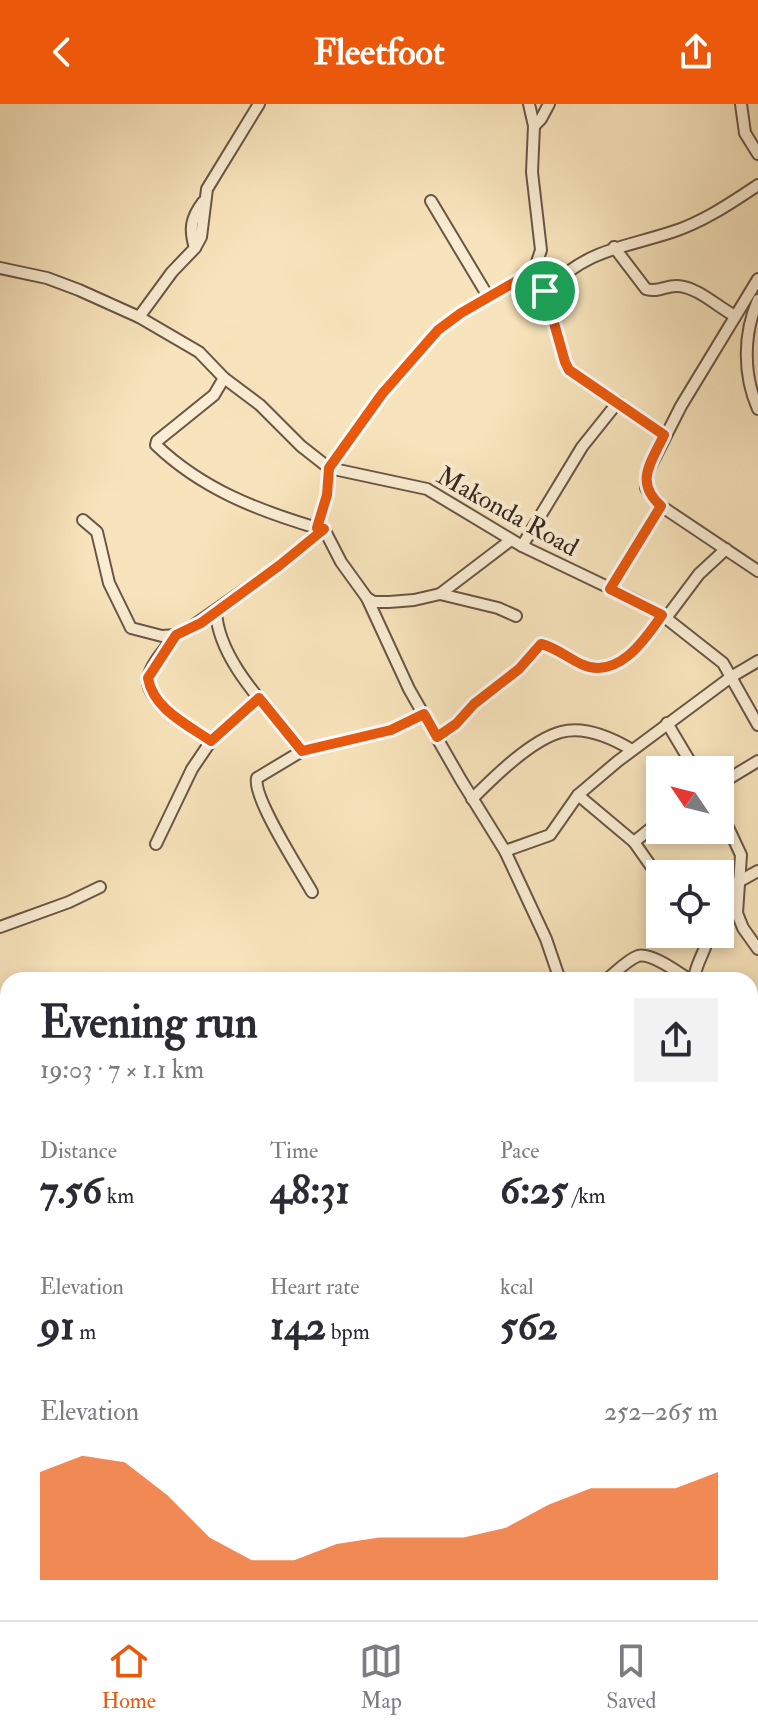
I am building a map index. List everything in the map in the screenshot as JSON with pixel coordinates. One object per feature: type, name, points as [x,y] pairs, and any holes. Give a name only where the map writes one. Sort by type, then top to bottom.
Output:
[{"type":"street","points":[[139,317],[172,272],[195,248],[191,226],[193,215],[259,104]]},
{"type":"street","points":[[83,520],[97,532],[109,583],[131,628],[162,636],[176,635],[201,623],[280,565],[320,528],[329,468],[357,426],[438,330],[461,313],[534,271],[541,250],[532,172],[534,126],[529,104]]},
{"type":"street","points":[[534,126],[549,104]]},
{"type":"street","points":[[741,104],[745,133],[758,154]]},
{"type":"street","points":[[545,291],[575,265],[614,247],[693,224],[758,185]]},
{"type":"street","points":[[431,201],[489,298]]},
{"type":"street","points":[[614,247],[646,289],[661,291],[681,287],[698,293],[735,316]]},
{"type":"street","name":"Makonda Road","points":[[0,268],[47,278],[139,317],[199,352],[224,378],[260,405],[301,446],[329,468],[427,489],[522,546],[664,617],[723,663],[758,725]]},
{"type":"street","points":[[534,271],[545,291],[569,370],[664,435]]},
{"type":"street","points":[[758,279],[664,435],[645,484],[650,496],[661,506],[758,571]]},
{"type":"street","points":[[758,300],[747,342],[748,379],[758,409]]},
{"type":"street","points":[[224,378],[214,395],[156,445],[221,493],[255,508],[320,528],[367,598],[389,651],[472,799],[505,851],[546,939],[557,972]]},
{"type":"street","points":[[522,546],[582,447],[618,402]]},
{"type":"street","points":[[610,589],[661,506]]},
{"type":"street","points":[[367,598],[374,602],[389,602],[440,594],[511,540]]},
{"type":"street","points":[[437,737],[519,669],[541,644],[586,667],[600,667],[626,659],[699,574],[726,549]]},
{"type":"street","points":[[440,594],[498,608],[516,616]]},
{"type":"street","points":[[216,611],[221,637],[235,664],[302,751]]},
{"type":"street","points":[[176,635],[153,667],[148,678],[150,689],[158,702],[211,741]]},
{"type":"street","points":[[505,851],[550,835],[578,795],[667,723],[758,661]]},
{"type":"street","points":[[156,844],[192,769],[211,741],[259,698]]},
{"type":"street","points":[[312,892],[265,809],[255,784],[257,778],[302,751],[391,730],[424,714]]},
{"type":"street","points":[[667,723],[687,756]]},
{"type":"street","points":[[472,799],[497,773],[561,732],[579,731],[608,738],[632,750]]},
{"type":"street","points":[[734,776],[758,761]]},
{"type":"street","points":[[578,795],[634,842],[647,860]]},
{"type":"street","points":[[634,842],[646,832]]},
{"type":"street","points":[[734,840],[741,855],[737,913],[758,949]]},
{"type":"street","points":[[734,884],[758,871]]},
{"type":"street","points":[[0,927],[69,902],[100,887]]},
{"type":"street","points":[[694,972],[706,948]]},
{"type":"street","points":[[616,972],[637,956],[656,959],[678,972]]},
{"type":"route","points":[[534,271],[545,291],[569,370],[664,435],[645,484],[650,496],[661,506],[610,589],[662,615],[644,641],[626,659],[600,667],[586,667],[541,644],[519,669],[437,737],[424,714],[391,730],[302,751],[259,698],[211,741],[158,702],[148,678],[176,635],[201,623],[324,529],[317,528],[327,495],[329,468],[382,394],[438,330],[461,313],[534,271]]}]
